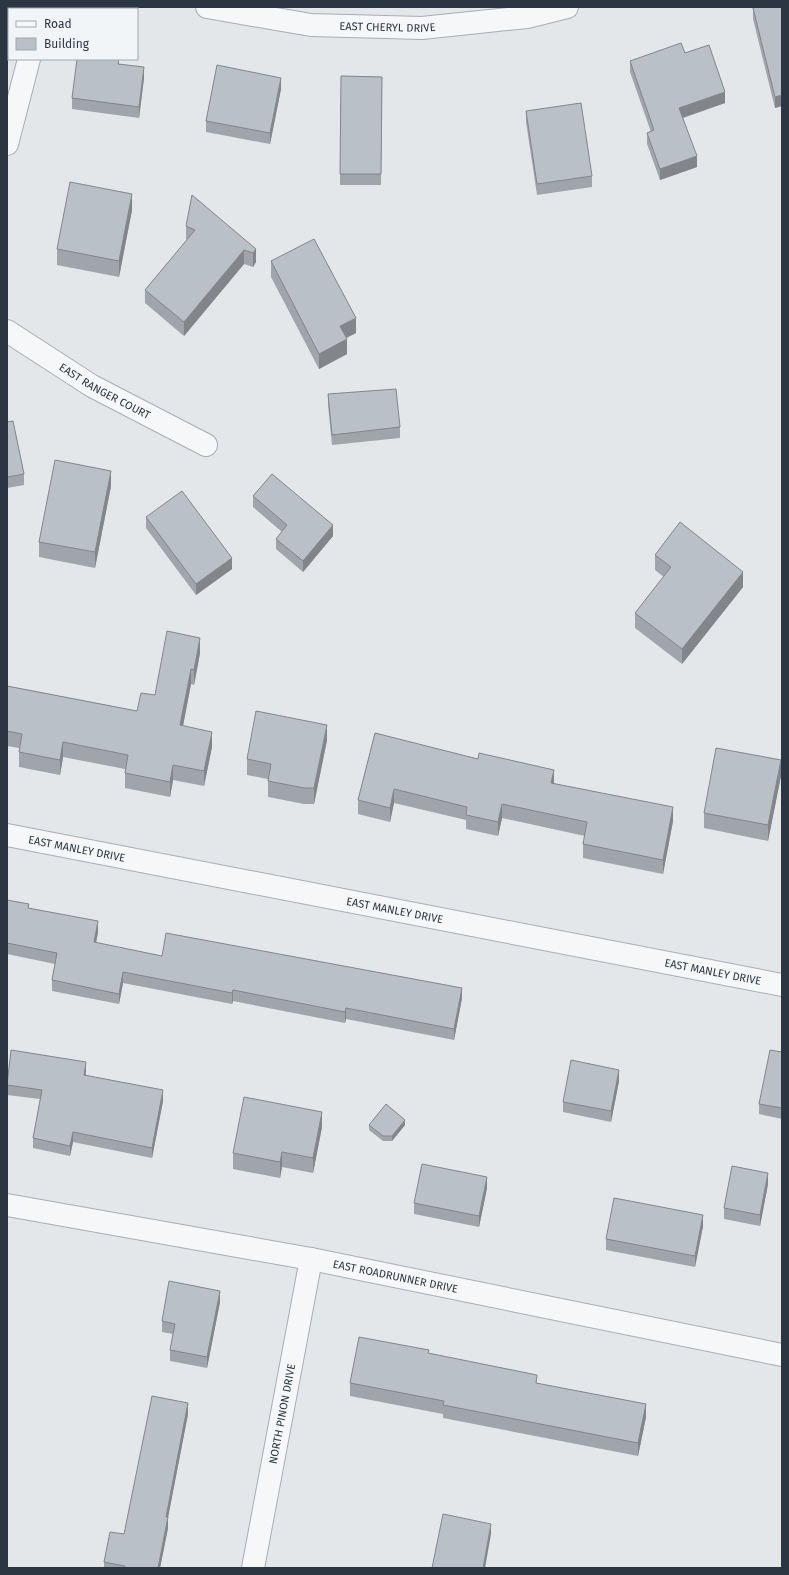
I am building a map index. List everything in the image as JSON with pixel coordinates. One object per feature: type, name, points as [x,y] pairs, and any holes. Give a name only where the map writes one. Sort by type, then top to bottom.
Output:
[{"type":"street","name":"EAST CHERYL DRIVE","points":[[207,7],[311,25],[422,28],[527,17],[567,7]]},
{"type":"street","points":[[7,144],[29,60]]},
{"type":"street","name":"EAST RANGER COURT","points":[[7,331],[92,386],[206,446]]},
{"type":"street","name":"EAST MANLEY DRIVE","points":[[7,835],[782,985]]},
{"type":"street","name":"EAST ROADRUNNER DRIVE","points":[[7,1204],[311,1259],[782,1355]]},
{"type":"street","name":"NORTH PINON DRIVE","points":[[253,1568],[311,1259]]},
{"type":"building","points":[[782,7],[782,95],[775,97],[753,8]]},
{"type":"building","points":[[681,43],[685,53],[709,45],[725,92],[679,108],[697,156],[660,169],[647,133],[654,130],[630,61]]},
{"type":"building","points":[[77,60],[119,60],[118,64],[144,67],[139,107],[72,98]]},
{"type":"building","points":[[217,65],[281,78],[270,133],[206,121]]},
{"type":"building","points":[[341,76],[382,77],[381,174],[340,174]]},
{"type":"building","points":[[581,103],[592,176],[537,184],[526,111]]},
{"type":"building","points":[[70,182],[132,194],[119,261],[57,249]]},
{"type":"building","points":[[192,195],[256,249],[253,253],[244,250],[184,322],[145,290],[195,230],[186,226]]},
{"type":"building","points":[[314,239],[356,318],[340,326],[347,339],[319,354],[271,261]]},
{"type":"building","points":[[396,389],[400,427],[332,435],[328,394]]},
{"type":"building","points":[[13,421],[24,474],[7,477],[7,422]]},
{"type":"building","points":[[55,460],[111,471],[95,552],[39,542]]},
{"type":"building","points":[[272,474],[333,525],[303,561],[276,539],[287,525],[253,496]]},
{"type":"building","points":[[182,491],[232,558],[196,584],[146,517]]},
{"type":"building","points":[[680,522],[743,572],[682,649],[635,613],[671,567],[655,555]]},
{"type":"building","points":[[167,631],[200,638],[194,670],[191,669],[180,725],[212,732],[204,771],[173,765],[170,782],[125,773],[128,755],[63,742],[60,760],[19,752],[22,734],[7,731],[7,686],[137,711],[141,693],[155,695]]},
{"type":"building","points":[[256,711],[327,725],[314,788],[304,788],[268,781],[271,764],[247,759]]},
{"type":"building","points":[[375,733],[478,759],[479,753],[554,770],[551,783],[673,807],[663,860],[583,844],[587,822],[502,804],[498,822],[466,815],[467,807],[394,789],[390,808],[358,800]]},
{"type":"building","points":[[716,748],[781,760],[768,825],[704,813]]},
{"type":"building","points":[[7,900],[29,904],[28,908],[98,921],[94,942],[162,956],[166,933],[462,988],[454,1029],[346,1008],[345,1012],[233,990],[232,993],[123,972],[119,994],[52,980],[57,953],[7,943]]},
{"type":"building","points":[[11,1050],[86,1062],[84,1075],[163,1090],[152,1148],[73,1132],[70,1146],[33,1138],[42,1090],[7,1085]]},
{"type":"building","points":[[770,1050],[782,1052],[782,1108],[759,1104]]},
{"type":"building","points":[[571,1060],[619,1070],[611,1111],[563,1102]]},
{"type":"building","points":[[244,1097],[322,1112],[313,1158],[282,1152],[280,1162],[233,1153]]},
{"type":"building","points":[[386,1104],[405,1120],[392,1136],[383,1136],[369,1125]]},
{"type":"building","points":[[422,1164],[487,1177],[479,1216],[414,1203]]},
{"type":"building","points":[[732,1166],[768,1173],[760,1215],[724,1208]]},
{"type":"building","points":[[614,1198],[703,1215],[695,1256],[606,1239]]},
{"type":"building","points":[[169,1281],[220,1291],[207,1357],[170,1350],[175,1324],[162,1321]]},
{"type":"building","points":[[359,1337],[429,1350],[428,1353],[537,1375],[536,1383],[646,1404],[638,1443],[443,1405],[444,1401],[350,1383]]},
{"type":"building","points":[[152,1396],[188,1403],[166,1517],[168,1517],[158,1568],[125,1568],[125,1566],[104,1562],[110,1532],[124,1534]]},
{"type":"building","points":[[443,1514],[491,1524],[483,1568],[432,1568]]}]
